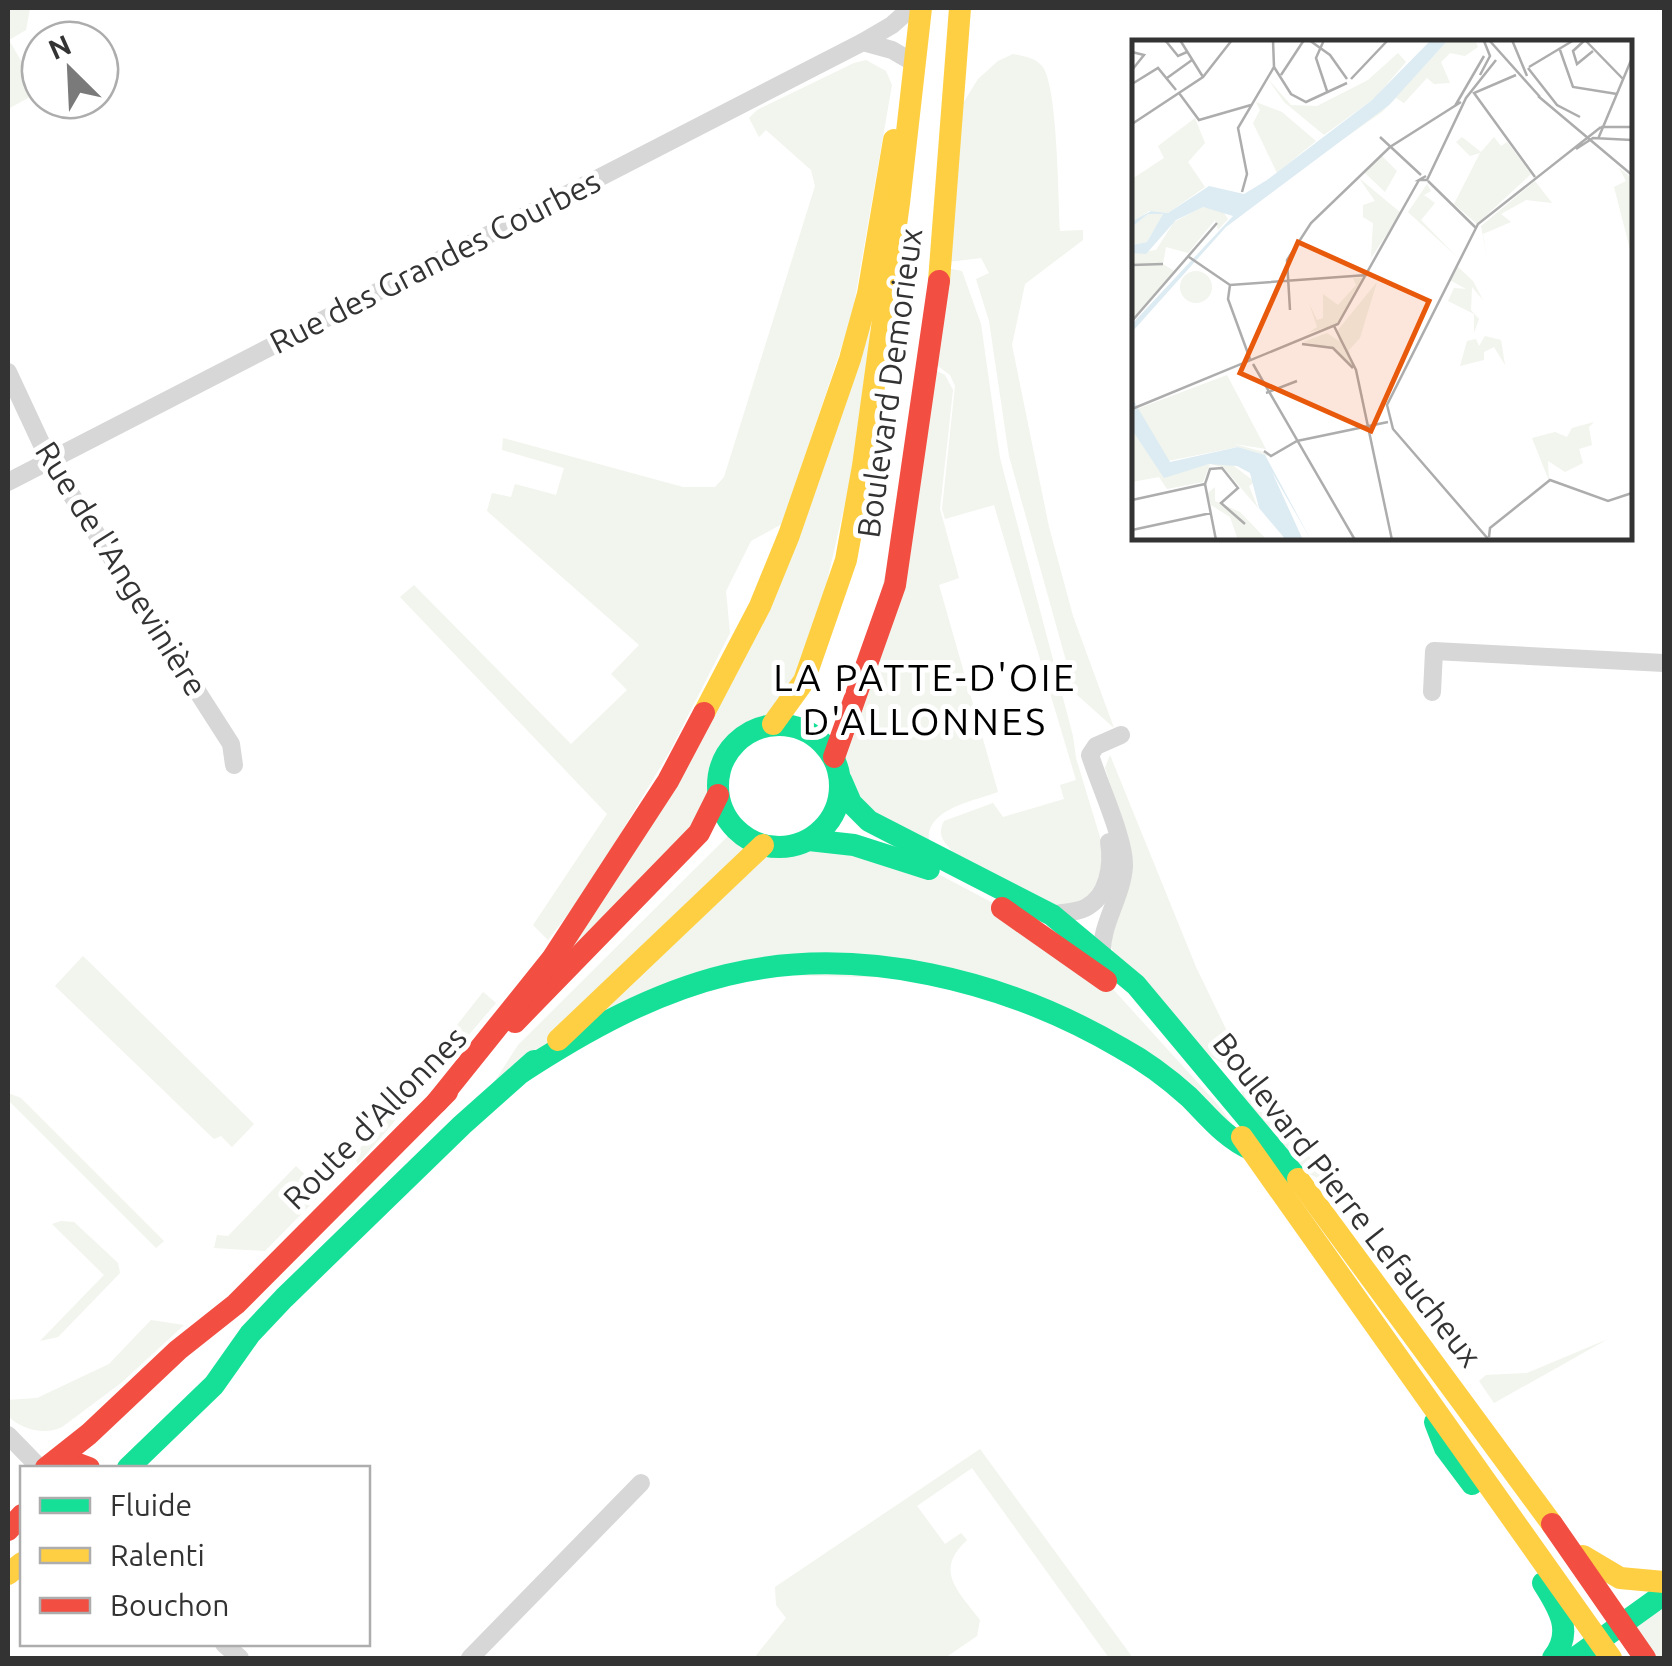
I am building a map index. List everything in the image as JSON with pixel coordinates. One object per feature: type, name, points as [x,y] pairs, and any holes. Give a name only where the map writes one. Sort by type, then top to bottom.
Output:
[{"type":"main road","points":[[437,1102],[552,958],[595,896],[668,781],[760,606],[850,359],[868,294],[911,60],[911,8]]},
{"type":"main road","name":"Boulevard Demorieux","points":[[774,724],[804,681],[846,560],[863,466],[911,60],[921,8]]},
{"type":"main road","name":"Boulevard Demorieux","points":[[837,768],[895,585],[936,314],[960,8]]},
{"type":"main road","points":[[774,724],[808,730],[837,768],[838,803],[833,813],[818,834],[787,847],[763,846],[748,839],[728,822],[718,794],[722,760],[730,748],[750,732],[774,724]]},
{"type":"main road","name":"Boulevard Pierre Lefaucheux","points":[[837,768],[850,803],[869,821],[1052,914],[1136,986],[1293,1172],[1563,1539],[1645,1658]]},
{"type":"main road","name":"Route d'Allonnes","points":[[48,1466],[178,1350],[236,1304],[698,833],[718,794]]},
{"type":"main road","name":"Boulevard Pierre Lefaucheux","points":[[809,840],[854,845],[919,864],[1016,915],[1102,977],[1218,1105],[1252,1150],[1605,1650]]},
{"type":"main road","name":"Route d'Allonnes","points":[[130,1466],[214,1385],[250,1334],[284,1298],[462,1125],[576,1025],[763,846]]},
{"type":"main road","points":[[522,1072],[571,1040],[662,998],[730,974],[808,965],[873,966],[951,979],[1042,1007],[1122,1048],[1184,1094],[1234,1144],[1252,1150]]},
{"type":"main road","points":[[1425,1395],[1445,1448],[1563,1616],[1564,1639],[1553,1658]]},
{"type":"main road","points":[[52,1466],[73,1462],[83,1466]]},
{"type":"main road","points":[[1563,1539],[1601,1572],[1614,1578],[1649,1584],[1664,1582]]},
{"type":"main road","points":[[1576,1658],[1605,1650],[1622,1625],[1664,1594]]},
{"type":"street","name":"Rue des Grandes Courbes","points":[[8,482],[864,42],[911,8]]},
{"type":"street","points":[[864,42],[911,60]]},
{"type":"street","name":"Rue de l'Angevinière","points":[[8,372],[49,460],[231,744],[234,765]]},
{"type":"street","points":[[1432,692],[1434,651],[1664,663]]},
{"type":"street","points":[[1102,956],[1102,938],[1124,867],[1121,842],[1090,755],[1096,746],[1121,735]]},
{"type":"street","points":[[1052,914],[1084,908],[1094,903],[1102,891],[1112,864],[1106,807]]},
{"type":"street","points":[[8,1436],[46,1466]]},
{"type":"street","points":[[470,1658],[641,1483]]},
{"type":"shaded area","points":[[8,8],[30,8],[28,20],[20,20],[20,34],[9,40],[20,59],[20,102],[8,109]]},
{"type":"shaded area","points":[[1013,54],[1036,61],[1047,77],[1054,118],[1060,231],[1083,230],[1083,240],[1025,284],[1012,345],[1049,527],[1073,616],[1114,728],[1075,693],[1009,456],[989,321],[976,279],[989,273],[981,258],[940,263],[952,121],[978,79],[998,61]]},
{"type":"shaded area","points":[[866,60],[886,71],[892,85],[852,316],[782,524],[751,541],[726,591],[730,633],[670,751],[587,889],[548,940],[533,925],[607,814],[400,597],[414,585],[571,744],[627,690],[611,674],[639,645],[487,511],[492,493],[511,497],[515,484],[556,495],[564,468],[502,450],[503,438],[683,487],[715,487],[724,477],[815,186],[811,170],[766,130],[759,137],[749,118],[757,110]]},
{"type":"shaded area","points":[[946,268],[962,271],[981,324],[1000,458],[1076,758],[1106,857],[1088,896],[1072,904],[1055,906],[953,852],[941,834],[944,821],[993,803],[1003,817],[1064,799],[1060,785],[1076,780],[994,505],[945,519],[942,509],[955,386],[950,375],[934,363]]},
{"type":"shaded area","points":[[868,294],[873,382],[804,681],[761,726],[730,748],[719,770],[718,795],[699,833],[485,1038],[552,959],[760,606]]},
{"type":"shaded area","points":[[935,370],[945,375],[953,390],[940,509],[959,578],[939,585],[998,792],[943,814],[930,830],[929,841],[869,821],[838,768]]},
{"type":"shaded area","points":[[1110,755],[1196,967],[1239,1056],[1223,1063],[1204,1054],[1114,954],[1111,945],[1122,819],[1105,768]]},
{"type":"shaded area","points":[[735,829],[763,845],[798,844],[919,864],[1016,915],[1102,977],[1218,1105],[1252,1150],[1122,1048],[951,979],[730,974],[493,1084],[518,1045]]},
{"type":"shaded area","points":[[83,956],[254,1124],[232,1147],[221,1136],[214,1139],[55,986]]},
{"type":"shaded area","points":[[483,992],[496,1003],[358,1164],[354,1156]]},
{"type":"shaded area","points":[[1252,1079],[1329,1183],[1298,1169],[1245,1108],[1241,1089]]},
{"type":"shaded area","points":[[8,1093],[21,1098],[164,1241],[156,1248],[8,1100]]},
{"type":"shaded area","points":[[296,1166],[323,1192],[265,1251],[214,1248],[217,1235],[228,1236]]},
{"type":"shaded area","points":[[74,1222],[118,1263],[120,1273],[58,1337],[40,1341],[104,1275],[52,1224]]},
{"type":"shaded area","points":[[151,1320],[184,1325],[121,1383],[62,1427],[34,1430],[8,1416],[8,1400],[37,1398],[109,1364]]},
{"type":"shaded area","points":[[1608,1339],[1494,1403],[1479,1381],[1486,1375],[1527,1373]]},
{"type":"shaded area","points":[[980,1449],[1133,1658],[1109,1658],[972,1468],[917,1506],[945,1544],[961,1533],[967,1540],[957,1551],[951,1572],[958,1591],[980,1620],[977,1636],[945,1658],[754,1658],[786,1618],[776,1605],[775,1587]]},
{"type":"shaded area","points":[[1664,1594],[1664,1658],[1645,1658],[1622,1625]]},
{"type":"traffic: fast","points":[[779,725],[803,729],[822,743],[836,762],[840,786],[836,810],[822,829],[803,843],[779,847],[755,843],[736,829],[722,810],[718,786],[722,762],[736,743],[755,729],[779,725]]},
{"type":"traffic: fast","points":[[841,780],[851,803],[869,821],[1052,915],[1136,985],[1298,1179]]},
{"type":"traffic: fast","points":[[809,840],[854,845],[929,869]]},
{"type":"traffic: fast","points":[[522,1072],[620,1015],[700,983],[777,966],[879,966],[981,987],[1077,1024],[1156,1071],[1225,1133],[1252,1150]]},
{"type":"traffic: fast","points":[[130,1466],[214,1385],[250,1334],[284,1298],[462,1125],[534,1061]]},
{"type":"traffic: fast","points":[[1435,1422],[1445,1448],[1472,1484]]},
{"type":"traffic: fast","points":[[1543,1583],[1562,1620],[1563,1639],[1553,1658]]},
{"type":"traffic: fast","points":[[1575,1658],[1664,1594]]},
{"type":"traffic: slow","points":[[773,724],[804,681],[846,560],[863,466],[899,203],[921,8]]},
{"type":"traffic: slow","points":[[939,281],[960,8]]},
{"type":"traffic: slow","points":[[704,713],[760,606],[850,359],[868,294],[894,140]]},
{"type":"traffic: slow","points":[[558,1040],[763,845]]},
{"type":"traffic: slow","points":[[1242,1137],[1611,1658]]},
{"type":"traffic: slow","points":[[1298,1179],[1552,1524]]},
{"type":"traffic: slow","points":[[1583,1556],[1620,1578],[1664,1582]]},
{"type":"traffic: slow","points":[[8,1574],[20,1565]]},
{"type":"traffic: jam","points":[[834,757],[895,585],[939,281]]},
{"type":"traffic: jam","points":[[437,1102],[552,959],[668,781],[704,713]]},
{"type":"traffic: jam","points":[[515,1022],[699,833],[718,795]]},
{"type":"traffic: jam","points":[[1002,908],[1106,981]]},
{"type":"traffic: jam","points":[[49,1466],[89,1434],[178,1350],[236,1304],[447,1092]]},
{"type":"traffic: jam","points":[[53,1464],[73,1462],[84,1466]]},
{"type":"traffic: jam","points":[[8,1530],[20,1517]]},
{"type":"traffic: jam","points":[[1552,1524],[1645,1658]]},
{"type":"district","name":"LA PATTE-D'OIE D'ALLONNES","points":[[925,700]]}]
